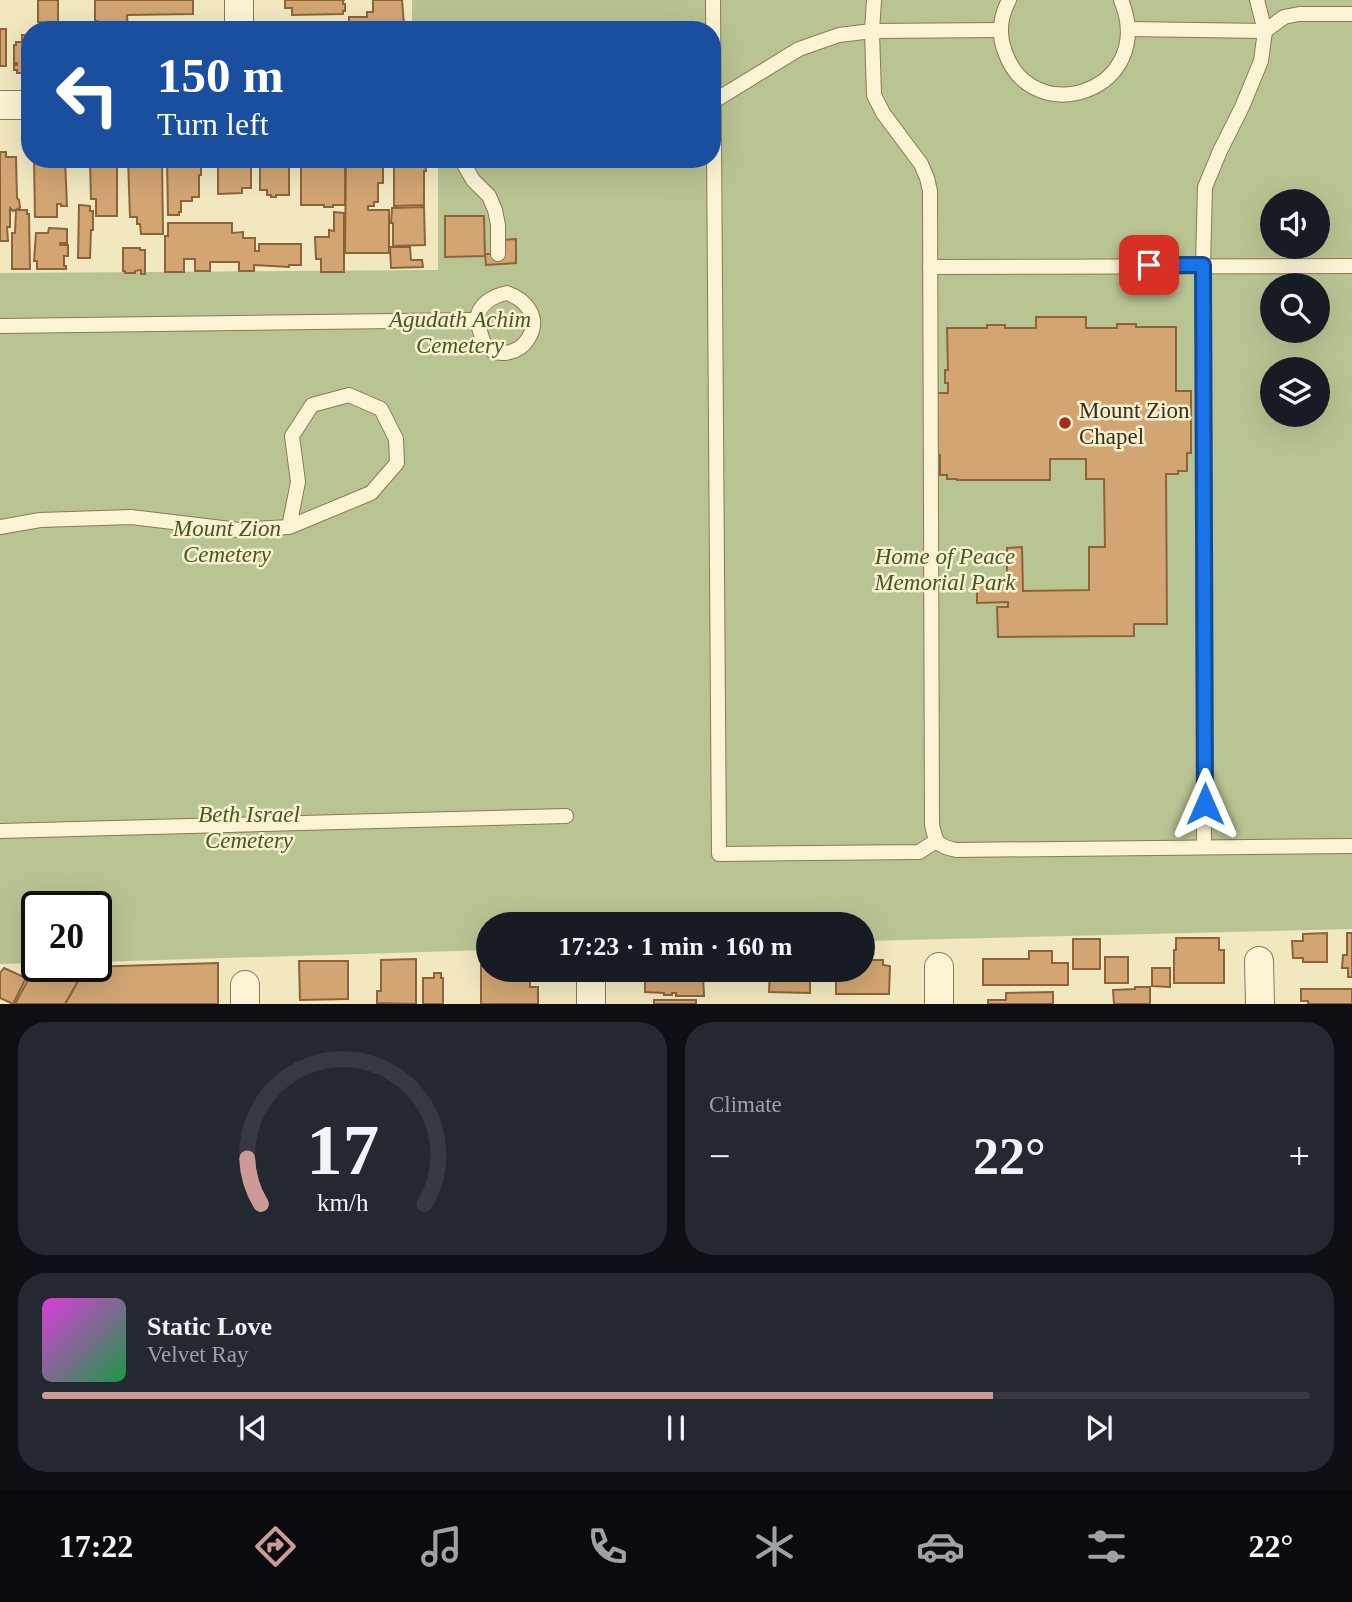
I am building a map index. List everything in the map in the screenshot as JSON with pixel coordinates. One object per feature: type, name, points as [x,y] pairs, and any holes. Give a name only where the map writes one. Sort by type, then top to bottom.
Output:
[{"type":"street","points":[[239,0],[239,21]]},
{"type":"street","points":[[0,105],[21,105]]},
{"type":"street","points":[[1259,961],[1259,1003]]},
{"type":"street","points":[[939,968],[939,1003]]},
{"type":"street","points":[[591,982],[592,1003]]},
{"type":"lane","points":[[713,0],[713,21]]},
{"type":"lane","points":[[874,0],[874,95],[883,113],[921,164],[930,191],[932,825],[936,841],[943,847],[956,850],[1352,846]]},
{"type":"lane","points":[[1009,0],[1000,30],[1007,59],[1024,81],[1052,94],[1066,95],[1084,92],[1099,85],[1121,63],[1127,48],[1129,29],[1121,0]]},
{"type":"lane","points":[[1205,847],[1205,187],[1261,61],[1265,31],[1257,0]]},
{"type":"lane","points":[[1129,29],[1265,31],[1284,17],[1299,14],[1352,14]]},
{"type":"lane","points":[[721,97],[799,49],[839,35],[872,31],[1000,30]]},
{"type":"lane","points":[[466,168],[473,180],[489,196],[495,210],[498,254]]},
{"type":"lane","points":[[714,168],[719,853],[919,852],[936,841]]},
{"type":"lane","points":[[930,267],[1352,266]]},
{"type":"lane","points":[[507,293],[519,297],[529,307],[533,320],[532,333],[524,346],[512,352],[499,352],[487,346],[477,320],[484,304],[495,296],[507,293]]},
{"type":"lane","points":[[0,326],[477,320]]},
{"type":"lane","points":[[0,527],[40,520],[131,517],[239,530],[289,527],[371,492],[397,463],[396,439],[381,410],[349,395],[312,405],[292,436],[298,482],[289,527]]},
{"type":"lane","points":[[0,831],[566,817]]},
{"type":"green space","name":"Home of Peace Memorial Park","points":[[412,0],[1352,0],[1352,929],[875,941],[875,912],[476,912],[476,950],[112,962],[112,891],[21,891],[21,963],[0,964],[0,273],[438,270],[438,168],[721,168],[721,21],[412,21]]},
{"type":"building","points":[[38,0],[58,0],[58,21],[38,21]]},
{"type":"building","points":[[95,0],[193,0],[193,14],[127,15],[127,21],[95,21]]},
{"type":"building","points":[[285,0],[343,0],[345,11],[343,14],[292,15],[292,8],[285,8]]},
{"type":"building","points":[[373,0],[402,0],[404,21],[349,21],[349,17],[367,17],[367,12],[373,12]]},
{"type":"building","points":[[0,29],[6,29],[6,66],[0,66]]},
{"type":"building","points":[[16,42],[21,42],[21,73],[14,70],[14,65],[17,65],[14,63]]},
{"type":"building","points":[[0,152],[6,152],[6,157],[16,157],[17,198],[20,208],[13,211],[10,208],[8,241],[0,241]]},
{"type":"building","points":[[34,168],[65,168],[67,206],[57,204],[57,217],[35,217]]},
{"type":"building","points":[[90,168],[117,168],[117,216],[96,216],[96,199],[91,199]]},
{"type":"building","points":[[128,168],[162,168],[163,234],[141,234],[137,217],[130,217]]},
{"type":"building","points":[[167,168],[201,168],[199,197],[192,197],[192,201],[181,201],[179,215],[168,215]]},
{"type":"building","points":[[218,168],[251,168],[251,188],[242,188],[242,193],[218,194]]},
{"type":"building","points":[[260,168],[289,168],[289,195],[271,197],[267,195],[267,190],[260,190]]},
{"type":"building","points":[[301,168],[345,168],[345,205],[301,205]]},
{"type":"building","points":[[346,168],[383,168],[383,183],[378,183],[378,202],[374,202],[374,206],[368,206],[368,210],[389,210],[389,253],[345,253]]},
{"type":"building","points":[[394,168],[426,168],[424,205],[394,206]]},
{"type":"building","points":[[79,205],[90,206],[90,211],[93,211],[90,258],[78,258]]},
{"type":"building","points":[[424,207],[425,245],[393,246],[392,208]]},
{"type":"building","points":[[16,210],[27,210],[29,214],[30,269],[12,269],[12,233],[15,233]]},
{"type":"building","points":[[334,212],[344,213],[344,272],[321,272],[321,259],[316,259],[315,237],[329,237],[329,230],[334,231]]},
{"type":"building","points":[[445,216],[484,216],[485,256],[445,257]]},
{"type":"building","points":[[168,223],[232,223],[232,233],[243,232],[243,238],[255,238],[255,251],[259,251],[259,244],[301,244],[301,265],[254,265],[254,271],[239,271],[239,262],[210,262],[210,271],[195,271],[195,259],[184,259],[184,272],[165,272],[165,236],[168,236]]},
{"type":"building","points":[[49,228],[67,229],[67,243],[60,243],[68,245],[68,256],[64,256],[66,269],[37,269],[37,261],[34,261],[36,233],[48,233]]},
{"type":"building","points":[[516,239],[516,263],[486,265],[485,254],[502,254],[502,240]]},
{"type":"building","points":[[390,247],[410,247],[411,260],[422,260],[423,267],[391,268]]},
{"type":"building","points":[[123,248],[145,250],[145,274],[141,274],[141,270],[135,273],[123,271]]},
{"type":"building","name":"Mount Zion Chapel","points":[[1036,317],[1086,317],[1086,328],[1117,328],[1117,324],[1176,327],[1176,391],[1191,391],[1191,453],[1187,453],[1187,471],[1166,474],[1167,624],[1134,624],[1134,636],[998,637],[997,607],[1008,607],[1008,602],[977,603],[977,582],[1007,582],[1007,548],[1022,547],[1023,591],[1089,590],[1089,547],[1105,547],[1104,479],[1086,479],[1086,459],[1050,459],[1050,480],[957,480],[940,475],[940,455],[932,455],[932,393],[948,393],[948,383],[945,383],[945,370],[948,370],[947,328],[1005,325],[1005,328],[1036,328]]},
{"type":"building","points":[[1327,933],[1327,962],[1303,962],[1303,958],[1293,958],[1292,941],[1303,941],[1303,934]]},
{"type":"building","points":[[1347,933],[1352,933],[1352,977],[1348,977],[1348,968],[1342,968],[1343,955],[1347,955]]},
{"type":"building","points":[[1176,938],[1219,938],[1219,950],[1224,950],[1224,983],[1174,983]]},
{"type":"building","points":[[1073,939],[1100,939],[1100,969],[1073,969]]},
{"type":"building","points":[[1029,951],[1052,951],[1052,963],[1068,963],[1068,985],[983,985],[983,959],[1029,959]]},
{"type":"building","points":[[1105,957],[1128,957],[1128,983],[1105,983]]},
{"type":"building","points":[[416,959],[416,1004],[377,1003],[377,991],[381,991],[381,960]]},
{"type":"building","points":[[875,960],[883,960],[883,965],[890,966],[889,994],[836,994],[836,982],[875,982]]},
{"type":"building","points":[[299,961],[348,961],[348,999],[300,1000]]},
{"type":"building","points":[[218,963],[218,1004],[65,1004],[77,982],[112,982],[112,966]]},
{"type":"building","points":[[4,968],[21,976],[21,982],[24,982],[13,1004],[0,998],[0,973]]},
{"type":"building","points":[[1152,968],[1170,968],[1170,987],[1152,986]]},
{"type":"building","points":[[434,973],[441,973],[443,978],[443,1004],[423,1004],[423,978],[434,978]]},
{"type":"building","points":[[27,982],[77,982],[65,1004],[15,1004]]},
{"type":"building","points":[[481,982],[530,982],[530,987],[538,987],[538,1004],[481,1004]]},
{"type":"building","points":[[645,982],[703,982],[704,996],[645,992]]},
{"type":"building","points":[[769,982],[810,982],[810,993],[769,992]]},
{"type":"building","points":[[1150,987],[1150,1004],[1114,1004],[1113,990]]},
{"type":"building","points":[[1301,989],[1352,989],[1352,1004],[1308,1004],[1308,1001],[1301,1001]]},
{"type":"building","points":[[1053,992],[1053,1004],[988,1004],[988,1000],[1006,1000],[1006,993]]},
{"type":"building","points":[[654,1000],[696,1000],[696,1004],[654,1004]]},
{"type":"place","name":"Mount Zion Chapel","points":[[1065,423]]},
{"type":"route","points":[[1149,265],[1203,265],[1205,804]]},
{"type":"park label","name":"Agudath Achim Cemetery","points":[[460,332]]},
{"type":"park label","name":"Mount Zion Cemetery","points":[[227,541]]},
{"type":"park label","name":"Beth Israel Cemetery","points":[[249,827]]}]
